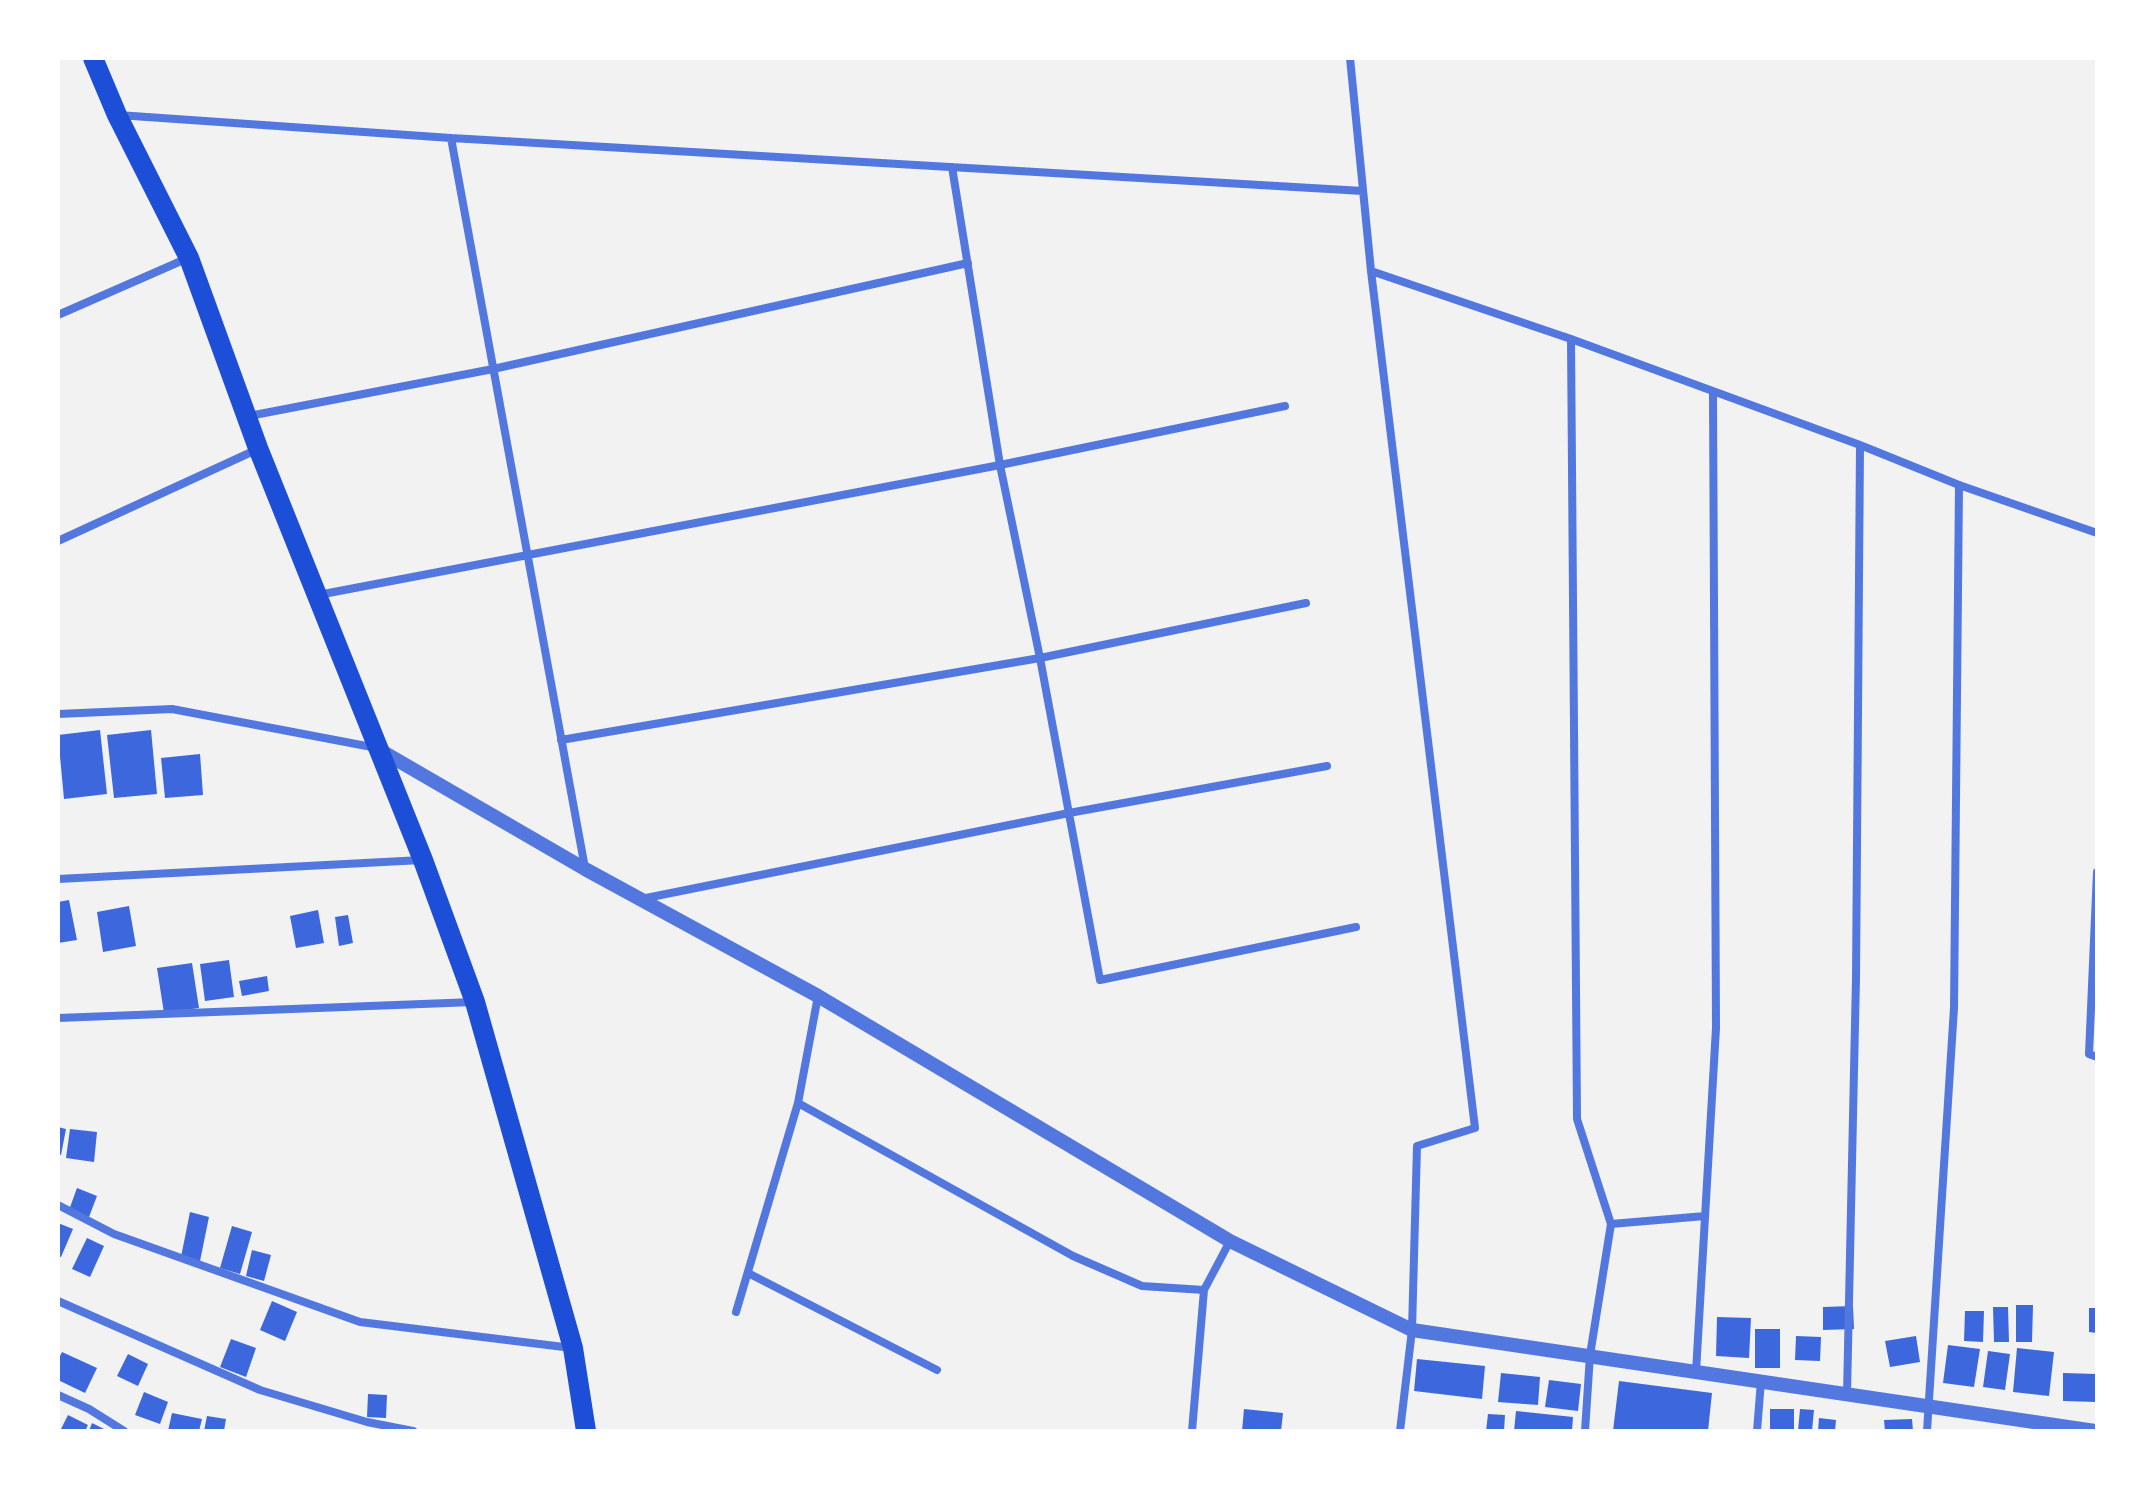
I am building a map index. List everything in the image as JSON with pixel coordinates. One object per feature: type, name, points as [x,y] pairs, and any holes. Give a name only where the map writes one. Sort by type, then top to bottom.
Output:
[{"type":"main road","points":[[93,58],[117,115],[189,258],[258,448],[423,860],[475,1002],[573,1348],[586,1431]]},
{"type":"street","points":[[1350,58],[1371,271],[1475,1128],[1417,1146],[1412,1330],[1400,1431]]},
{"type":"street","points":[[117,115],[451,138],[1363,191]]},
{"type":"street","points":[[451,138],[585,869]]},
{"type":"street","points":[[952,167],[1000,465],[1040,658],[1100,980],[1356,927]]},
{"type":"street","points":[[58,315],[189,258]]},
{"type":"street","points":[[247,417],[493,369],[968,263]]},
{"type":"street","points":[[1371,271],[1571,339],[1860,445],[1959,485],[2097,533]]},
{"type":"street","points":[[1571,339],[1577,1119],[1611,1224],[1590,1355],[1585,1431]]},
{"type":"street","points":[[1696,1372],[1716,1028],[1713,392]]},
{"type":"street","points":[[317,596],[1000,465],[1285,406]]},
{"type":"street","points":[[1847,1394],[1856,978],[1860,445]]},
{"type":"street","points":[[58,541],[258,448]]},
{"type":"street","points":[[1927,1431],[1954,1008],[1959,485]]},
{"type":"street","points":[[561,740],[1040,658],[1306,603]]},
{"type":"street","points":[[58,714],[172,709],[378,749],[585,869],[818,996],[1230,1241],[1412,1330],[2089,1430]]},
{"type":"street","points":[[640,899],[1069,813],[1327,766]]},
{"type":"street","points":[[58,879],[423,860]]},
{"type":"street","points":[[2097,872],[2089,1054],[2097,1057]]},
{"type":"street","points":[[736,1312],[798,1103],[818,996]]},
{"type":"street","points":[[58,1018],[475,1002]]},
{"type":"street","points":[[798,1103],[1073,1256],[1142,1286],[1204,1290]]},
{"type":"street","points":[[58,1205],[114,1234],[360,1322],[573,1348]]},
{"type":"street","points":[[1611,1224],[1705,1216]]},
{"type":"street","points":[[1192,1431],[1204,1290],[1230,1241]]},
{"type":"street","points":[[748,1273],[937,1370]]},
{"type":"street","points":[[58,1301],[260,1390],[367,1422],[413,1431]]},
{"type":"street","points":[[1757,1431],[1761,1381]]},
{"type":"street","points":[[58,1395],[89,1409],[124,1431]]},
{"type":"building","points":[[100,730],[107,794],[64,799],[58,735]]},
{"type":"building","points":[[151,730],[157,794],[114,798],[107,735]]},
{"type":"building","points":[[200,754],[203,795],[165,798],[161,758]]},
{"type":"building","points":[[69,900],[77,940],[58,943],[58,902]]},
{"type":"building","points":[[129,906],[136,946],[103,952],[97,912]]},
{"type":"building","points":[[318,910],[324,943],[296,948],[290,916]]},
{"type":"building","points":[[348,915],[353,943],[339,946],[335,917]]},
{"type":"building","points":[[229,960],[234,997],[205,1001],[200,964]]},
{"type":"building","points":[[192,963],[199,1008],[164,1013],[157,968]]},
{"type":"building","points":[[267,976],[269,991],[242,996],[239,981]]},
{"type":"building","points":[[58,1127],[66,1129],[61,1155],[58,1154]]},
{"type":"building","points":[[70,1129],[97,1132],[94,1162],[66,1158]]},
{"type":"building","points":[[77,1188],[97,1196],[89,1217],[69,1210]]},
{"type":"building","points":[[190,1212],[209,1217],[200,1261],[181,1257]]},
{"type":"building","points":[[58,1223],[73,1229],[61,1257],[58,1256]]},
{"type":"building","points":[[232,1226],[252,1232],[240,1274],[220,1268]]},
{"type":"building","points":[[87,1238],[104,1246],[90,1277],[72,1269]]},
{"type":"building","points":[[252,1250],[271,1255],[264,1281],[246,1276]]},
{"type":"building","points":[[272,1301],[297,1312],[285,1341],[260,1330]]},
{"type":"building","points":[[2016,1305],[2033,1305],[2032,1342],[2016,1342]]},
{"type":"building","points":[[1853,1306],[1854,1329],[1823,1330],[1823,1307]]},
{"type":"building","points":[[1993,1307],[2008,1307],[2009,1342],[1994,1342]]},
{"type":"building","points":[[2089,1308],[2097,1308],[2097,1333],[2089,1332]]},
{"type":"building","points":[[1965,1311],[1984,1311],[1983,1342],[1964,1341]]},
{"type":"building","points":[[1717,1317],[1751,1318],[1749,1358],[1716,1356]]},
{"type":"building","points":[[1755,1329],[1780,1329],[1780,1368],[1755,1368]]},
{"type":"building","points":[[1796,1336],[1821,1337],[1820,1361],[1795,1360]]},
{"type":"building","points":[[1916,1336],[1920,1362],[1890,1367],[1885,1341]]},
{"type":"building","points":[[231,1339],[256,1348],[246,1377],[220,1367]]},
{"type":"building","points":[[1948,1345],[1980,1349],[1974,1387],[1943,1383]]},
{"type":"building","points":[[2017,1348],[2054,1352],[2049,1396],[2013,1392]]},
{"type":"building","points":[[1988,1351],[2010,1354],[2005,1390],[1983,1387]]},
{"type":"building","points":[[62,1352],[97,1368],[85,1393],[58,1380],[58,1360]]},
{"type":"building","points":[[128,1354],[148,1364],[138,1386],[117,1376]]},
{"type":"building","points":[[1417,1359],[1485,1366],[1482,1399],[1414,1391]]},
{"type":"building","points":[[1501,1373],[1540,1377],[1538,1405],[1498,1402]]},
{"type":"building","points":[[2063,1373],[2097,1374],[2097,1402],[2063,1401]]},
{"type":"building","points":[[1549,1380],[1581,1384],[1578,1411],[1545,1407]]},
{"type":"building","points":[[1619,1381],[1712,1393],[1708,1431],[1613,1431]]},
{"type":"building","points":[[144,1392],[168,1402],[160,1424],[135,1415]]},
{"type":"building","points":[[368,1394],[387,1395],[386,1418],[367,1417]]},
{"type":"building","points":[[1244,1409],[1283,1413],[1281,1431],[1242,1431]]},
{"type":"building","points":[[1770,1409],[1794,1409],[1794,1431],[1770,1431]]},
{"type":"building","points":[[1800,1409],[1814,1410],[1812,1431],[1798,1431]]},
{"type":"building","points":[[1516,1411],[1573,1417],[1572,1431],[1514,1431]]},
{"type":"building","points":[[172,1413],[202,1419],[199,1431],[168,1431]]},
{"type":"building","points":[[1488,1414],[1505,1415],[1504,1431],[1486,1431]]},
{"type":"building","points":[[68,1415],[88,1425],[85,1431],[60,1431]]},
{"type":"building","points":[[207,1416],[226,1419],[224,1431],[204,1431]]},
{"type":"building","points":[[1819,1418],[1836,1420],[1835,1431],[1818,1431]]},
{"type":"building","points":[[1912,1419],[1913,1431],[1885,1431],[1884,1420]]},
{"type":"building","points":[[92,1423],[104,1429],[103,1431],[89,1431]]}]
